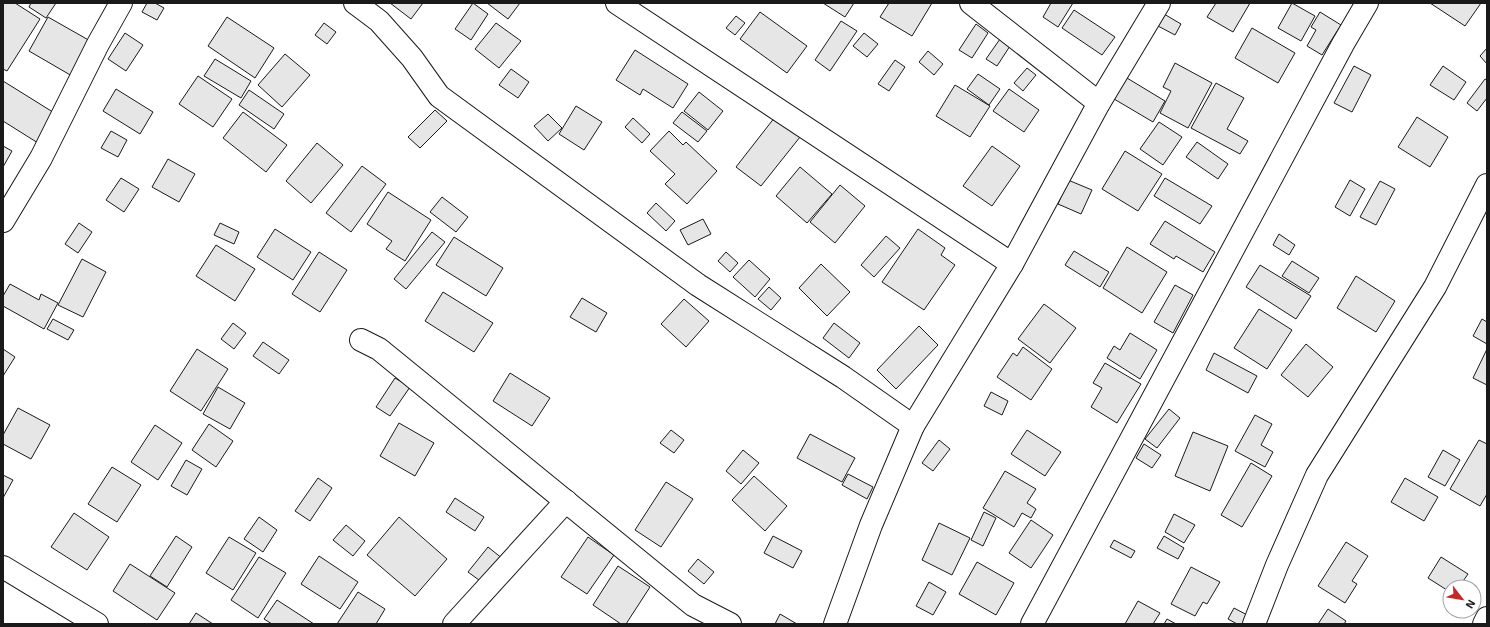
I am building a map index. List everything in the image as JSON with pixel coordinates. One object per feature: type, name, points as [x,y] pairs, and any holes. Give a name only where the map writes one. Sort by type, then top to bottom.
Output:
[{"type":"street","points":[[3,221],[41,158],[98,44],[121,3]]},
{"type":"street","points":[[355,3],[379,21],[412,58],[440,96],[698,285],[843,377],[913,426]]},
{"type":"street","points":[[617,3],[1012,264]]},
{"type":"street","points":[[971,3],[1099,103]]},
{"type":"street","points":[[835,624],[871,525],[913,426],[1012,264],[1099,103],[1159,3]]},
{"type":"street","points":[[1032,624],[1343,44],[1367,3]]},
{"type":"street","points":[[1254,624],[1277,565],[1317,475],[1435,287],[1487,185]]},
{"type":"street","points":[[361,340],[379,349],[693,605],[730,624]]},
{"type":"street","points":[[454,624],[566,501]]},
{"type":"street","points":[[3,566],[97,624]]},
{"type":"street","points":[[1484,624],[1487,618]]},
{"type":"building","points":[[3,3],[15,3],[40,19],[7,71],[3,69]]},
{"type":"building","points":[[31,3],[56,3],[46,18],[29,7]]},
{"type":"building","points":[[147,3],[155,3],[164,8],[157,20],[142,12]]},
{"type":"building","points":[[390,3],[423,3],[411,19]]},
{"type":"building","points":[[473,3],[488,14],[471,40],[455,29]]},
{"type":"building","points":[[487,3],[520,3],[508,19]]},
{"type":"building","points":[[823,3],[854,3],[845,17]]},
{"type":"building","points":[[889,3],[932,3],[912,36],[880,17]]},
{"type":"building","points":[[1051,3],[1073,3],[1058,27],[1043,17]]},
{"type":"building","points":[[1216,3],[1250,3],[1233,32],[1207,17]]},
{"type":"building","points":[[1292,3],[1315,16],[1301,41],[1278,28]]},
{"type":"building","points":[[1430,3],[1481,3],[1465,26]]},
{"type":"building","points":[[1074,10],[1115,37],[1102,55],[1062,28]]},
{"type":"building","points":[[760,12],[807,46],[787,73],[740,39]]},
{"type":"building","points":[[1320,12],[1341,25],[1322,55],[1307,46],[1316,30],[1311,27]]},
{"type":"building","points":[[1164,14],[1181,24],[1175,35],[1158,26]]},
{"type":"building","points":[[736,16],[745,23],[735,35],[726,28]]},
{"type":"building","points":[[48,17],[92,42],[72,76],[29,51]]},
{"type":"building","points":[[227,17],[274,48],[255,78],[208,46]]},
{"type":"building","points":[[841,21],[857,31],[830,71],[815,60]]},
{"type":"building","points":[[324,23],[336,32],[327,44],[315,35]]},
{"type":"building","points":[[496,23],[521,41],[499,68],[475,49]]},
{"type":"building","points":[[976,24],[988,33],[972,58],[959,50]]},
{"type":"building","points":[[1252,28],[1295,53],[1278,83],[1235,58]]},
{"type":"building","points":[[125,33],[143,45],[126,71],[108,59]]},
{"type":"building","points":[[864,33],[878,44],[867,57],[853,46]]},
{"type":"building","points":[[1000,39],[1010,46],[997,66],[986,59]]},
{"type":"building","points":[[1487,48],[1487,64],[1480,56]]},
{"type":"building","points":[[635,50],[688,84],[673,108],[643,89],[640,95],[616,80]]},
{"type":"building","points":[[928,51],[943,64],[934,75],[919,62]]},
{"type":"building","points":[[285,54],[310,75],[282,107],[258,85]]},
{"type":"building","points":[[215,59],[251,81],[241,98],[204,76]]},
{"type":"building","points":[[895,60],[905,67],[889,91],[878,84]]},
{"type":"building","points":[[1175,63],[1212,83],[1188,128],[1160,113],[1171,91],[1163,87]]},
{"type":"building","points":[[1354,66],[1371,75],[1352,112],[1334,103]]},
{"type":"building","points":[[1443,66],[1466,82],[1454,100],[1430,85]]},
{"type":"building","points":[[1027,68],[1036,75],[1023,91],[1014,83]]},
{"type":"building","points":[[511,69],[529,82],[518,98],[499,85]]},
{"type":"building","points":[[978,74],[1000,89],[989,105],[967,89]]},
{"type":"building","points":[[1122,75],[1165,101],[1153,122],[1109,96]]},
{"type":"building","points":[[198,76],[232,99],[213,127],[179,104]]},
{"type":"building","points":[[1485,79],[1487,80],[1487,98],[1477,111],[1467,103]]},
{"type":"building","points":[[3,81],[56,114],[38,143],[3,121]]},
{"type":"building","points":[[1216,83],[1244,98],[1227,129],[1248,141],[1240,154],[1191,128]]},
{"type":"building","points":[[955,85],[990,106],[970,137],[936,116]]},
{"type":"building","points":[[116,89],[153,112],[140,134],[103,111]]},
{"type":"building","points":[[1009,89],[1039,110],[1024,132],[993,111]]},
{"type":"building","points":[[249,90],[284,114],[274,129],[239,105]]},
{"type":"building","points":[[699,92],[723,111],[708,130],[684,111]]},
{"type":"building","points":[[576,106],[602,122],[584,150],[559,134]]},
{"type":"building","points":[[435,110],[447,121],[420,148],[408,137]]},
{"type":"building","points":[[243,112],[287,145],[266,172],[223,138]]},
{"type":"building","points":[[682,112],[707,131],[698,142],[673,123]]},
{"type":"building","points":[[548,114],[562,128],[548,141],[534,126]]},
{"type":"building","points":[[775,117],[800,137],[761,186],[736,167]]},
{"type":"building","points":[[1417,117],[1448,137],[1430,167],[1398,147]]},
{"type":"building","points":[[633,118],[650,134],[642,143],[625,127]]},
{"type":"building","points":[[1159,122],[1182,137],[1163,165],[1140,149]]},
{"type":"building","points":[[111,131],[127,140],[118,157],[101,148]]},
{"type":"building","points":[[669,131],[683,145],[686,142],[717,171],[687,204],[665,184],[675,174],[650,151]]},
{"type":"building","points":[[1197,142],[1228,164],[1218,179],[1186,157]]},
{"type":"building","points":[[317,143],[343,165],[311,203],[286,181]]},
{"type":"building","points":[[3,146],[12,151],[3,167]]},
{"type":"building","points":[[992,146],[1020,166],[992,206],[963,186]]},
{"type":"building","points":[[1125,151],[1162,174],[1138,211],[1102,189]]},
{"type":"building","points":[[168,159],[195,174],[179,202],[152,187]]},
{"type":"building","points":[[362,166],[386,184],[351,232],[326,213]]},
{"type":"building","points":[[800,167],[832,194],[807,223],[776,196]]},
{"type":"building","points":[[121,178],[139,189],[124,212],[106,200]]},
{"type":"building","points":[[1165,178],[1212,206],[1200,224],[1154,196]]},
{"type":"building","points":[[1068,180],[1092,190],[1081,214],[1058,204]]},
{"type":"building","points":[[1350,180],[1365,189],[1350,216],[1335,207]]},
{"type":"building","points":[[1380,181],[1395,189],[1376,225],[1360,217]]},
{"type":"building","points":[[840,185],[865,206],[835,243],[810,222]]},
{"type":"building","points":[[388,192],[431,220],[405,261],[386,249],[392,241],[367,224]]},
{"type":"building","points":[[442,197],[468,217],[456,232],[430,212]]},
{"type":"building","points":[[656,203],[675,221],[666,231],[647,213]]},
{"type":"building","points":[[703,219],[711,234],[688,245],[680,230]]},
{"type":"building","points":[[1165,221],[1215,252],[1203,272],[1176,256],[1174,259],[1150,244]]},
{"type":"building","points":[[79,223],[92,232],[78,253],[65,244]]},
{"type":"building","points":[[220,223],[239,232],[234,244],[214,235]]},
{"type":"building","points":[[275,229],[311,252],[293,280],[257,257]]},
{"type":"building","points":[[918,229],[945,248],[941,255],[955,265],[924,310],[882,282]]},
{"type":"building","points":[[432,232],[445,242],[406,289],[394,279]]},
{"type":"building","points":[[1279,234],[1295,245],[1289,255],[1273,245]]},
{"type":"building","points":[[886,236],[900,248],[874,277],[861,265]]},
{"type":"building","points":[[454,237],[503,268],[486,296],[436,265]]},
{"type":"building","points":[[216,245],[255,269],[235,301],[196,276]]},
{"type":"building","points":[[1127,247],[1167,272],[1142,313],[1103,288]]},
{"type":"building","points":[[1074,251],[1109,272],[1100,287],[1065,265]]},
{"type":"building","points":[[319,252],[347,270],[320,312],[292,294]]},
{"type":"building","points":[[726,252],[738,263],[730,272],[718,261]]},
{"type":"building","points":[[82,259],[106,272],[83,317],[58,305]]},
{"type":"building","points":[[749,260],[770,279],[755,297],[733,277]]},
{"type":"building","points":[[1292,261],[1319,278],[1309,293],[1282,276]]},
{"type":"building","points":[[821,264],[850,292],[827,316],[799,288]]},
{"type":"building","points":[[1260,265],[1311,296],[1296,319],[1246,287]]},
{"type":"building","points":[[1356,276],[1395,301],[1376,332],[1337,308]]},
{"type":"building","points":[[10,284],[39,300],[41,294],[58,303],[44,329],[3,306],[3,296]]},
{"type":"building","points":[[1175,285],[1193,295],[1173,333],[1154,322]]},
{"type":"building","points":[[769,287],[781,298],[771,310],[758,299]]},
{"type":"building","points":[[443,292],[493,323],[474,352],[425,321]]},
{"type":"building","points":[[582,298],[607,313],[596,332],[570,317]]},
{"type":"building","points":[[684,299],[709,321],[686,347],[661,324]]},
{"type":"building","points":[[1044,304],[1076,328],[1050,363],[1018,339]]},
{"type":"building","points":[[1259,309],[1292,330],[1267,369],[1234,348]]},
{"type":"building","points":[[53,319],[74,330],[68,340],[47,329]]},
{"type":"building","points":[[1482,319],[1487,322],[1487,344],[1473,336]]},
{"type":"building","points":[[233,323],[246,333],[234,349],[221,339]]},
{"type":"building","points":[[834,323],[860,343],[849,358],[823,338]]},
{"type":"building","points":[[919,326],[938,345],[896,389],[877,370]]},
{"type":"building","points":[[1130,333],[1157,350],[1140,379],[1107,358],[1114,346],[1120,350]]},
{"type":"building","points":[[263,342],[289,360],[279,374],[253,356]]},
{"type":"building","points":[[1306,344],[1333,367],[1308,397],[1281,375]]},
{"type":"building","points":[[1023,347],[1052,369],[1031,400],[997,377],[1013,353],[1017,356]]},
{"type":"building","points":[[3,349],[15,357],[3,376]]},
{"type":"building","points":[[197,349],[228,369],[201,411],[170,391]]},
{"type":"building","points":[[1487,349],[1487,385],[1473,378]]},
{"type":"building","points":[[1214,353],[1257,376],[1248,393],[1206,370]]},
{"type":"building","points":[[1105,363],[1141,384],[1117,423],[1091,407],[1102,388],[1093,383]]},
{"type":"building","points":[[510,373],[550,398],[532,426],[493,401]]},
{"type":"building","points":[[395,378],[410,387],[390,416],[376,407]]},
{"type":"building","points":[[218,387],[245,403],[230,429],[203,414]]},
{"type":"building","points":[[991,392],[1008,401],[1002,415],[984,406]]},
{"type":"building","points":[[18,408],[50,425],[31,459],[3,444],[3,435]]},
{"type":"building","points":[[1169,409],[1180,418],[1157,448],[1145,439]]},
{"type":"building","points":[[1255,415],[1272,424],[1261,445],[1273,452],[1265,467],[1235,451]]},
{"type":"building","points":[[399,423],[434,443],[415,476],[380,456]]},
{"type":"building","points":[[209,424],[233,441],[216,467],[192,450]]},
{"type":"building","points":[[155,425],[182,443],[158,480],[131,462]]},
{"type":"building","points":[[671,430],[684,440],[674,453],[660,443]]},
{"type":"building","points":[[1027,430],[1061,452],[1045,476],[1011,454]]},
{"type":"building","points":[[1193,432],[1228,446],[1210,491],[1175,476]]},
{"type":"building","points":[[810,434],[855,458],[842,482],[797,458]]},
{"type":"building","points":[[939,440],[950,449],[933,471],[922,463]]},
{"type":"building","points":[[1479,440],[1487,444],[1487,494],[1480,506],[1450,489]]},
{"type":"building","points":[[1144,444],[1161,455],[1152,468],[1136,458]]},
{"type":"building","points":[[743,450],[759,463],[741,484],[726,471]]},
{"type":"building","points":[[1443,450],[1460,460],[1445,486],[1428,477]]},
{"type":"building","points":[[186,460],[202,469],[187,495],[171,486]]},
{"type":"building","points":[[1251,463],[1272,476],[1242,527],[1221,515]]},
{"type":"building","points":[[112,467],[141,485],[117,522],[88,504]]},
{"type":"building","points":[[1005,471],[1036,489],[1027,503],[1036,509],[1031,518],[1022,513],[1014,527],[983,508]]},
{"type":"building","points":[[848,474],[873,487],[867,499],[842,485]]},
{"type":"building","points":[[3,475],[13,480],[3,498]]},
{"type":"building","points":[[754,476],[787,506],[765,531],[732,500]]},
{"type":"building","points":[[318,478],[332,488],[310,521],[295,511]]},
{"type":"building","points":[[1405,478],[1438,497],[1424,521],[1391,502]]},
{"type":"building","points":[[666,482],[693,499],[661,547],[635,530]]},
{"type":"building","points":[[455,498],[484,517],[475,531],[446,512]]},
{"type":"building","points":[[984,512],[996,518],[983,546],[971,540]]},
{"type":"building","points":[[74,513],[109,537],[87,570],[51,547]]},
{"type":"building","points":[[1174,514],[1195,525],[1184,543],[1165,532]]},
{"type":"building","points":[[259,517],[277,530],[263,552],[244,539]]},
{"type":"building","points":[[399,517],[447,559],[415,596],[367,555]]},
{"type":"building","points":[[1031,520],[1053,535],[1031,568],[1009,553]]},
{"type":"building","points":[[939,523],[970,538],[952,575],[922,560]]},
{"type":"building","points":[[346,525],[365,541],[353,556],[333,540]]},
{"type":"building","points":[[176,536],[192,547],[167,587],[150,576]]},
{"type":"building","points":[[773,536],[802,551],[793,568],[764,553]]},
{"type":"building","points":[[1164,536],[1184,548],[1178,559],[1157,548]]},
{"type":"building","points":[[229,537],[256,553],[233,590],[206,573]]},
{"type":"building","points":[[588,537],[614,555],[587,594],[561,577]]},
{"type":"building","points":[[1114,540],[1135,551],[1131,558],[1110,547]]},
{"type":"building","points":[[1346,542],[1368,556],[1352,581],[1357,584],[1345,603],[1318,586]]},
{"type":"building","points":[[488,547],[503,559],[483,583],[468,572]]},
{"type":"building","points":[[319,556],[358,582],[340,609],[301,584]]},
{"type":"building","points":[[259,557],[286,573],[258,618],[231,600]]},
{"type":"building","points":[[1441,557],[1468,574],[1465,579],[1442,579],[1442,587],[1428,578]]},
{"type":"building","points":[[698,559],[714,572],[704,584],[688,571]]},
{"type":"building","points":[[977,562],[1014,583],[996,615],[959,594]]},
{"type":"building","points":[[130,564],[175,593],[157,620],[113,591]]},
{"type":"building","points":[[618,566],[650,587],[626,624],[621,624],[593,605]]},
{"type":"building","points":[[1191,567],[1220,582],[1207,604],[1203,602],[1195,616],[1171,604]]},
{"type":"building","points":[[929,582],[946,592],[933,615],[916,606]]},
{"type":"building","points":[[358,592],[385,609],[376,624],[337,624]]},
{"type":"building","points":[[277,600],[314,624],[272,624],[264,619]]},
{"type":"building","points":[[1138,601],[1160,613],[1153,624],[1125,624]]},
{"type":"building","points":[[1234,608],[1249,616],[1244,624],[1237,624],[1228,619]]},
{"type":"building","points":[[1328,609],[1346,621],[1344,624],[1318,624]]},
{"type":"building","points":[[196,613],[213,624],[189,624]]},
{"type":"building","points":[[780,614],[797,624],[775,624]]},
{"type":"building","points":[[1167,619],[1176,624],[1164,624]]}]
